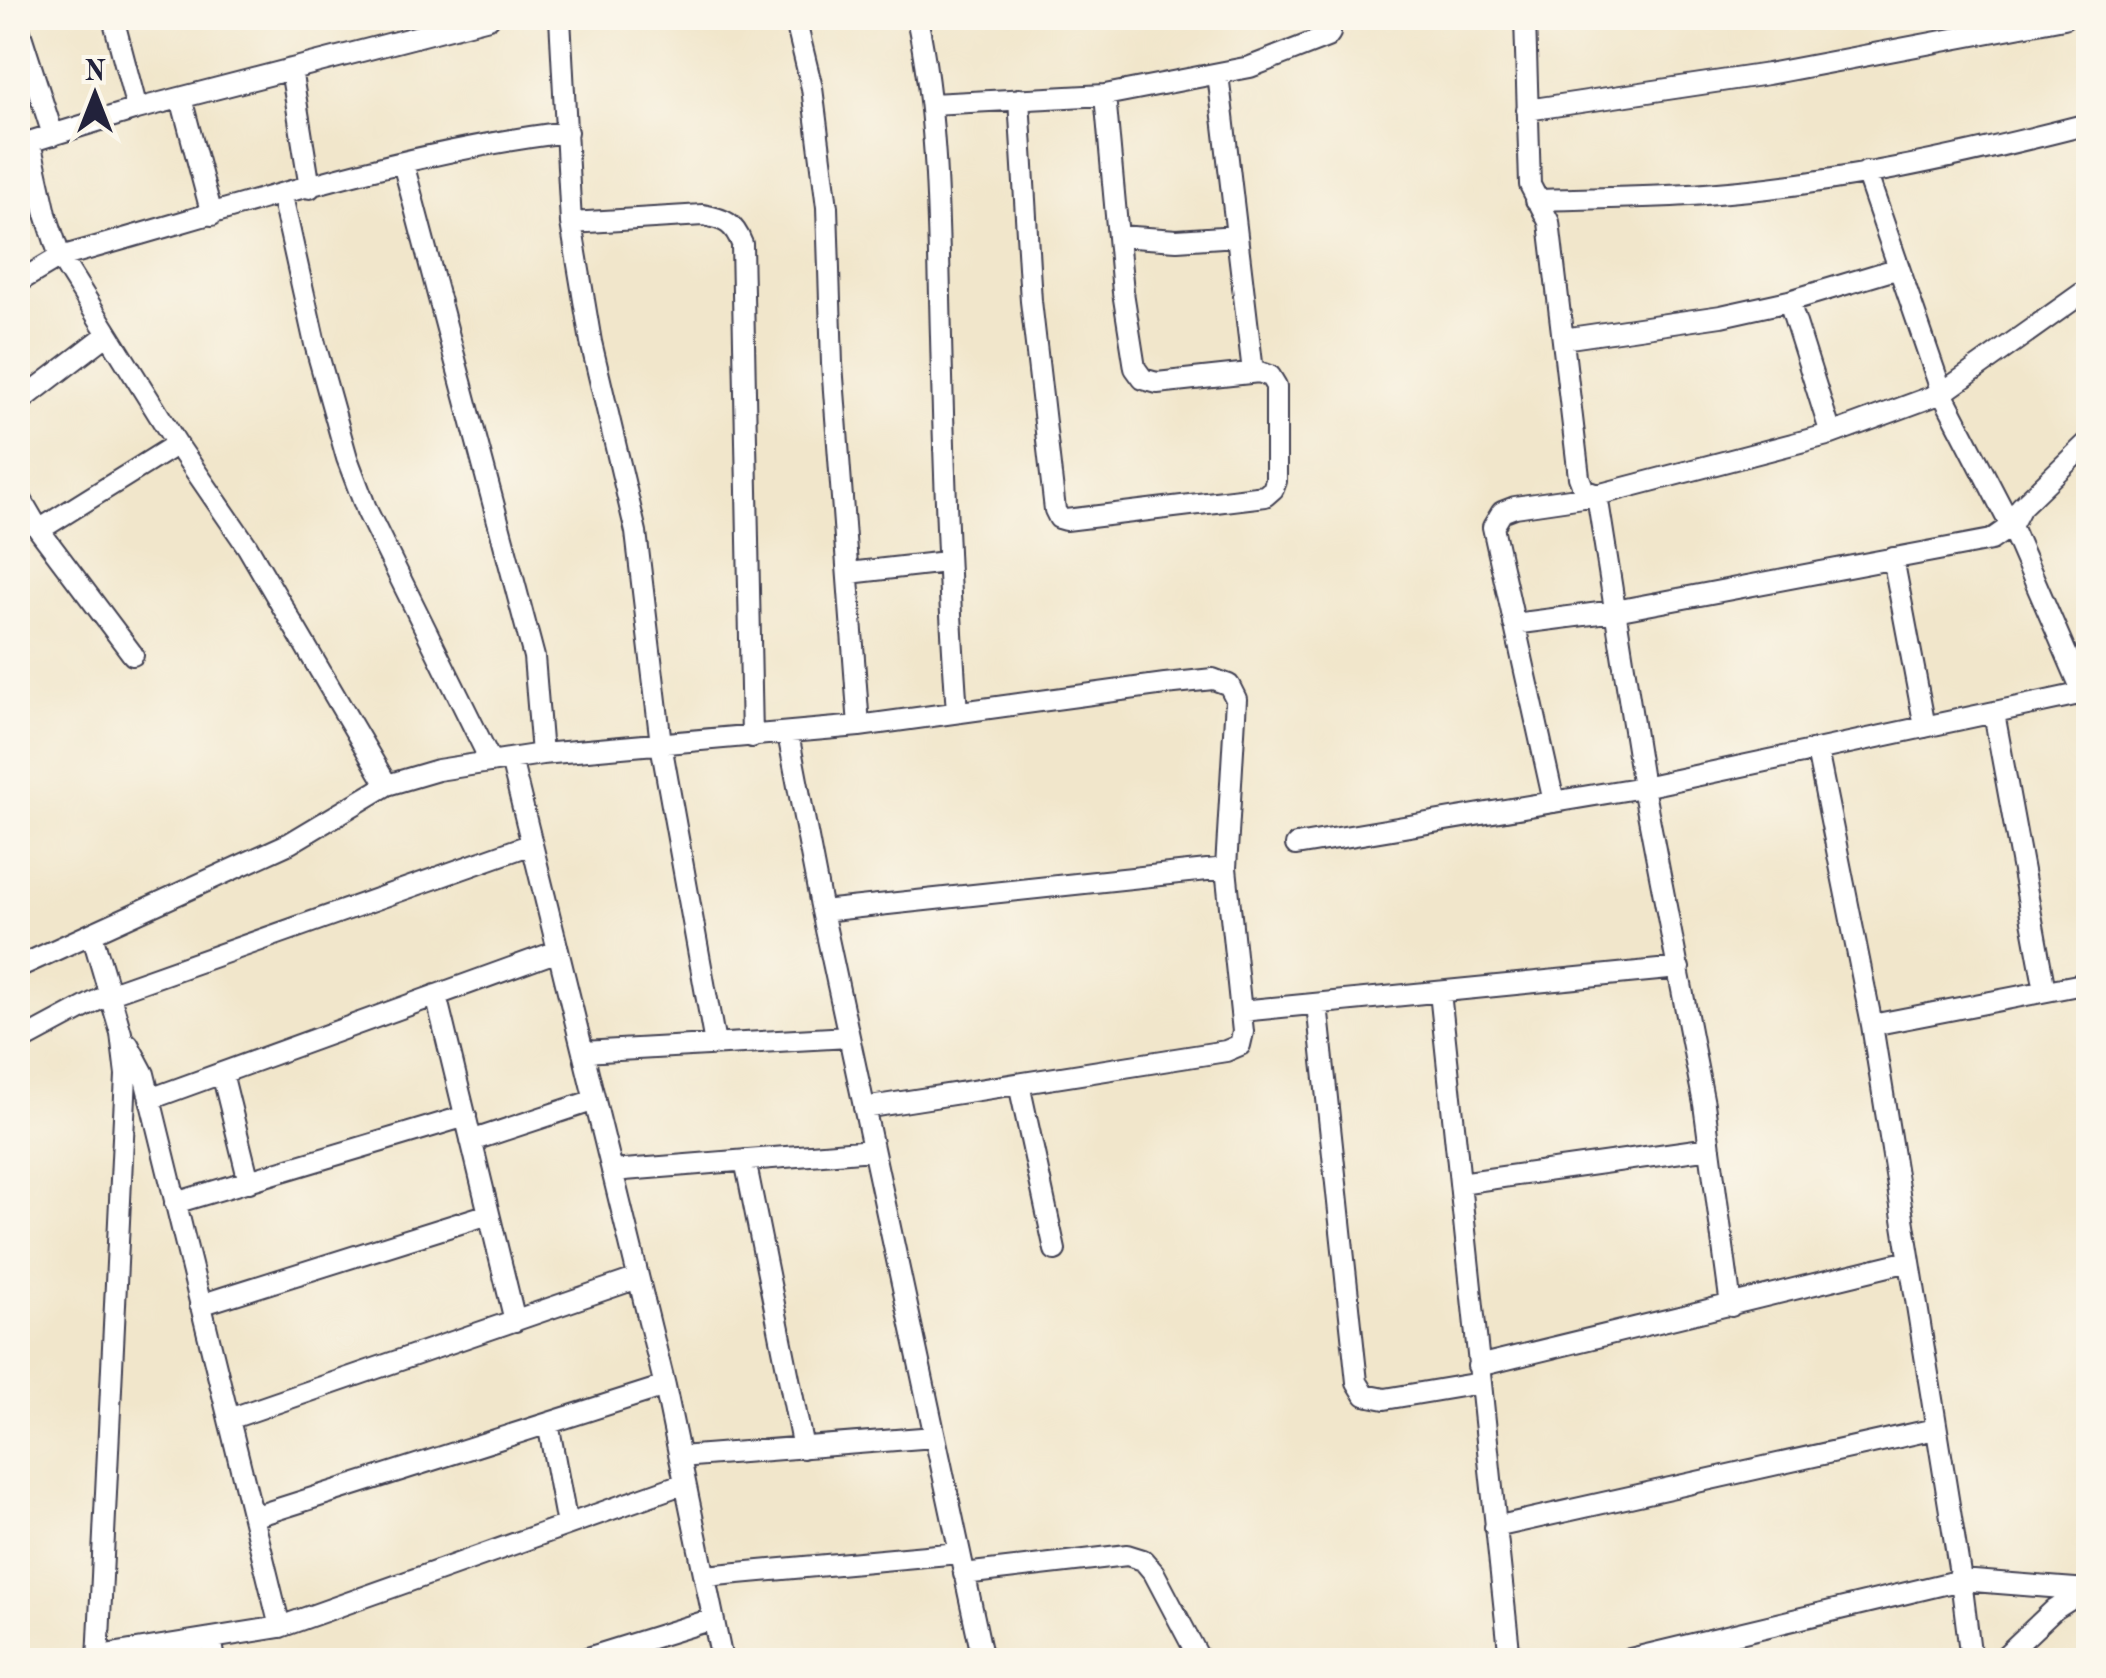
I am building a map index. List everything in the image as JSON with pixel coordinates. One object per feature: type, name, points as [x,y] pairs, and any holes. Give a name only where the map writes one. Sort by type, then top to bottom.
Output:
[{"type":"street","points":[[113,18],[137,109]]},
{"type":"street","points":[[387,785],[247,546],[60,257],[24,144],[137,109],[489,18]]},
{"type":"street","points":[[560,18],[571,223],[591,342],[636,532],[661,744],[715,1044]]},
{"type":"street","points":[[794,18],[812,88],[826,207],[832,364],[859,726]]},
{"type":"street","points":[[918,18],[930,78],[938,220],[946,562],[957,712]]},
{"type":"street","points":[[931,104],[1104,95],[1218,74],[1250,67],[1327,37],[1330,33],[1326,18]]},
{"type":"street","points":[[1525,18],[1530,185],[1549,222],[1578,477],[1584,490],[1597,496]]},
{"type":"street","points":[[1528,110],[1768,74],[2064,18]]},
{"type":"street","points":[[18,26],[53,136]]},
{"type":"street","points":[[291,69],[310,188]]},
{"type":"street","points":[[1218,74],[1253,372]]},
{"type":"street","points":[[1019,99],[1031,301],[1059,518],[1265,496],[1276,481],[1276,386],[1270,376],[1253,372],[1157,384],[1142,378],[1135,368],[1104,95]]},
{"type":"street","points":[[181,98],[212,216]]},
{"type":"street","points":[[1536,200],[1706,194],[1866,172],[1974,154],[2088,124]]},
{"type":"street","points":[[18,282],[60,257],[310,188],[492,142],[567,132]]},
{"type":"street","points":[[402,163],[534,657],[542,754]]},
{"type":"street","points":[[1296,845],[1643,788],[1994,713],[2086,699],[2011,526],[1942,392],[1866,172]]},
{"type":"street","points":[[282,196],[328,397],[367,511],[501,760],[532,844],[665,1386],[722,1660]]},
{"type":"street","points":[[571,223],[724,218],[735,227],[742,244],[752,737]]},
{"type":"street","points":[[1118,236],[1177,240],[1237,236]]},
{"type":"street","points":[[1563,339],[1721,316],[1789,301],[1899,268]]},
{"type":"street","points":[[1554,802],[1494,528],[1502,512],[1597,496],[1831,434],[1942,392],[2088,289]]},
{"type":"street","points":[[1789,301],[1831,434]]},
{"type":"street","points":[[18,403],[108,334]]},
{"type":"street","points":[[1514,624],[1615,611],[1990,540],[2011,526],[2021,507],[2088,442]]},
{"type":"street","points":[[39,530],[178,444]]},
{"type":"street","points":[[18,494],[39,530],[133,655]]},
{"type":"street","points":[[1597,496],[1643,788],[1710,1148],[1731,1306]]},
{"type":"street","points":[[1893,558],[1925,728]]},
{"type":"street","points":[[849,573],[946,562]]},
{"type":"street","points":[[18,967],[290,842],[387,785],[438,770],[542,754],[859,726],[1197,680],[1213,679],[1230,685],[1236,699],[1226,868],[1248,1009],[1240,1045],[1226,1051],[864,1108]]},
{"type":"street","points":[[1994,713],[2045,992]]},
{"type":"street","points":[[788,734],[848,1037],[983,1660]]},
{"type":"street","points":[[1817,750],[1872,1025],[1962,1580],[1971,1660]]},
{"type":"street","points":[[18,1042],[110,993],[532,844]]},
{"type":"street","points":[[822,911],[1226,868]]},
{"type":"street","points":[[92,934],[121,1033],[126,1075],[97,1659],[280,1627],[685,1483]]},
{"type":"street","points":[[150,1099],[558,950]]},
{"type":"street","points":[[1248,1009],[1679,968]]},
{"type":"street","points":[[1872,1025],[2088,983]]},
{"type":"street","points":[[1440,992],[1510,1660]]},
{"type":"street","points":[[436,995],[514,1320]]},
{"type":"street","points":[[1307,1005],[1357,1382],[1366,1395],[1385,1399],[1909,1260]]},
{"type":"street","points":[[121,1033],[144,1074],[280,1627]]},
{"type":"street","points":[[583,1052],[848,1037]]},
{"type":"street","points":[[222,1073],[249,1182]]},
{"type":"street","points":[[1019,1084],[1055,1250]]},
{"type":"street","points":[[472,1141],[595,1100]]},
{"type":"street","points":[[176,1203],[466,1116]]},
{"type":"street","points":[[1460,1183],[1710,1148]]},
{"type":"street","points":[[612,1171],[873,1150]]},
{"type":"street","points":[[745,1160],[802,1448]]},
{"type":"street","points":[[200,1304],[489,1214]]},
{"type":"street","points":[[228,1419],[638,1278]]},
{"type":"street","points":[[253,1518],[665,1386]]},
{"type":"street","points":[[548,1424],[567,1525]]},
{"type":"street","points":[[1495,1527],[1935,1428]]},
{"type":"street","points":[[680,1458],[934,1437]]},
{"type":"street","points":[[704,1576],[1127,1555],[1143,1560],[1154,1573],[1200,1660]]},
{"type":"street","points":[[1626,1660],[1962,1580],[2087,1590]]},
{"type":"street","points":[[2000,1660],[2055,1609],[2087,1590]]},
{"type":"street","points":[[580,1660],[605,1657],[713,1619]]},
{"type":"street","points":[[211,1638],[215,1660]]}]
